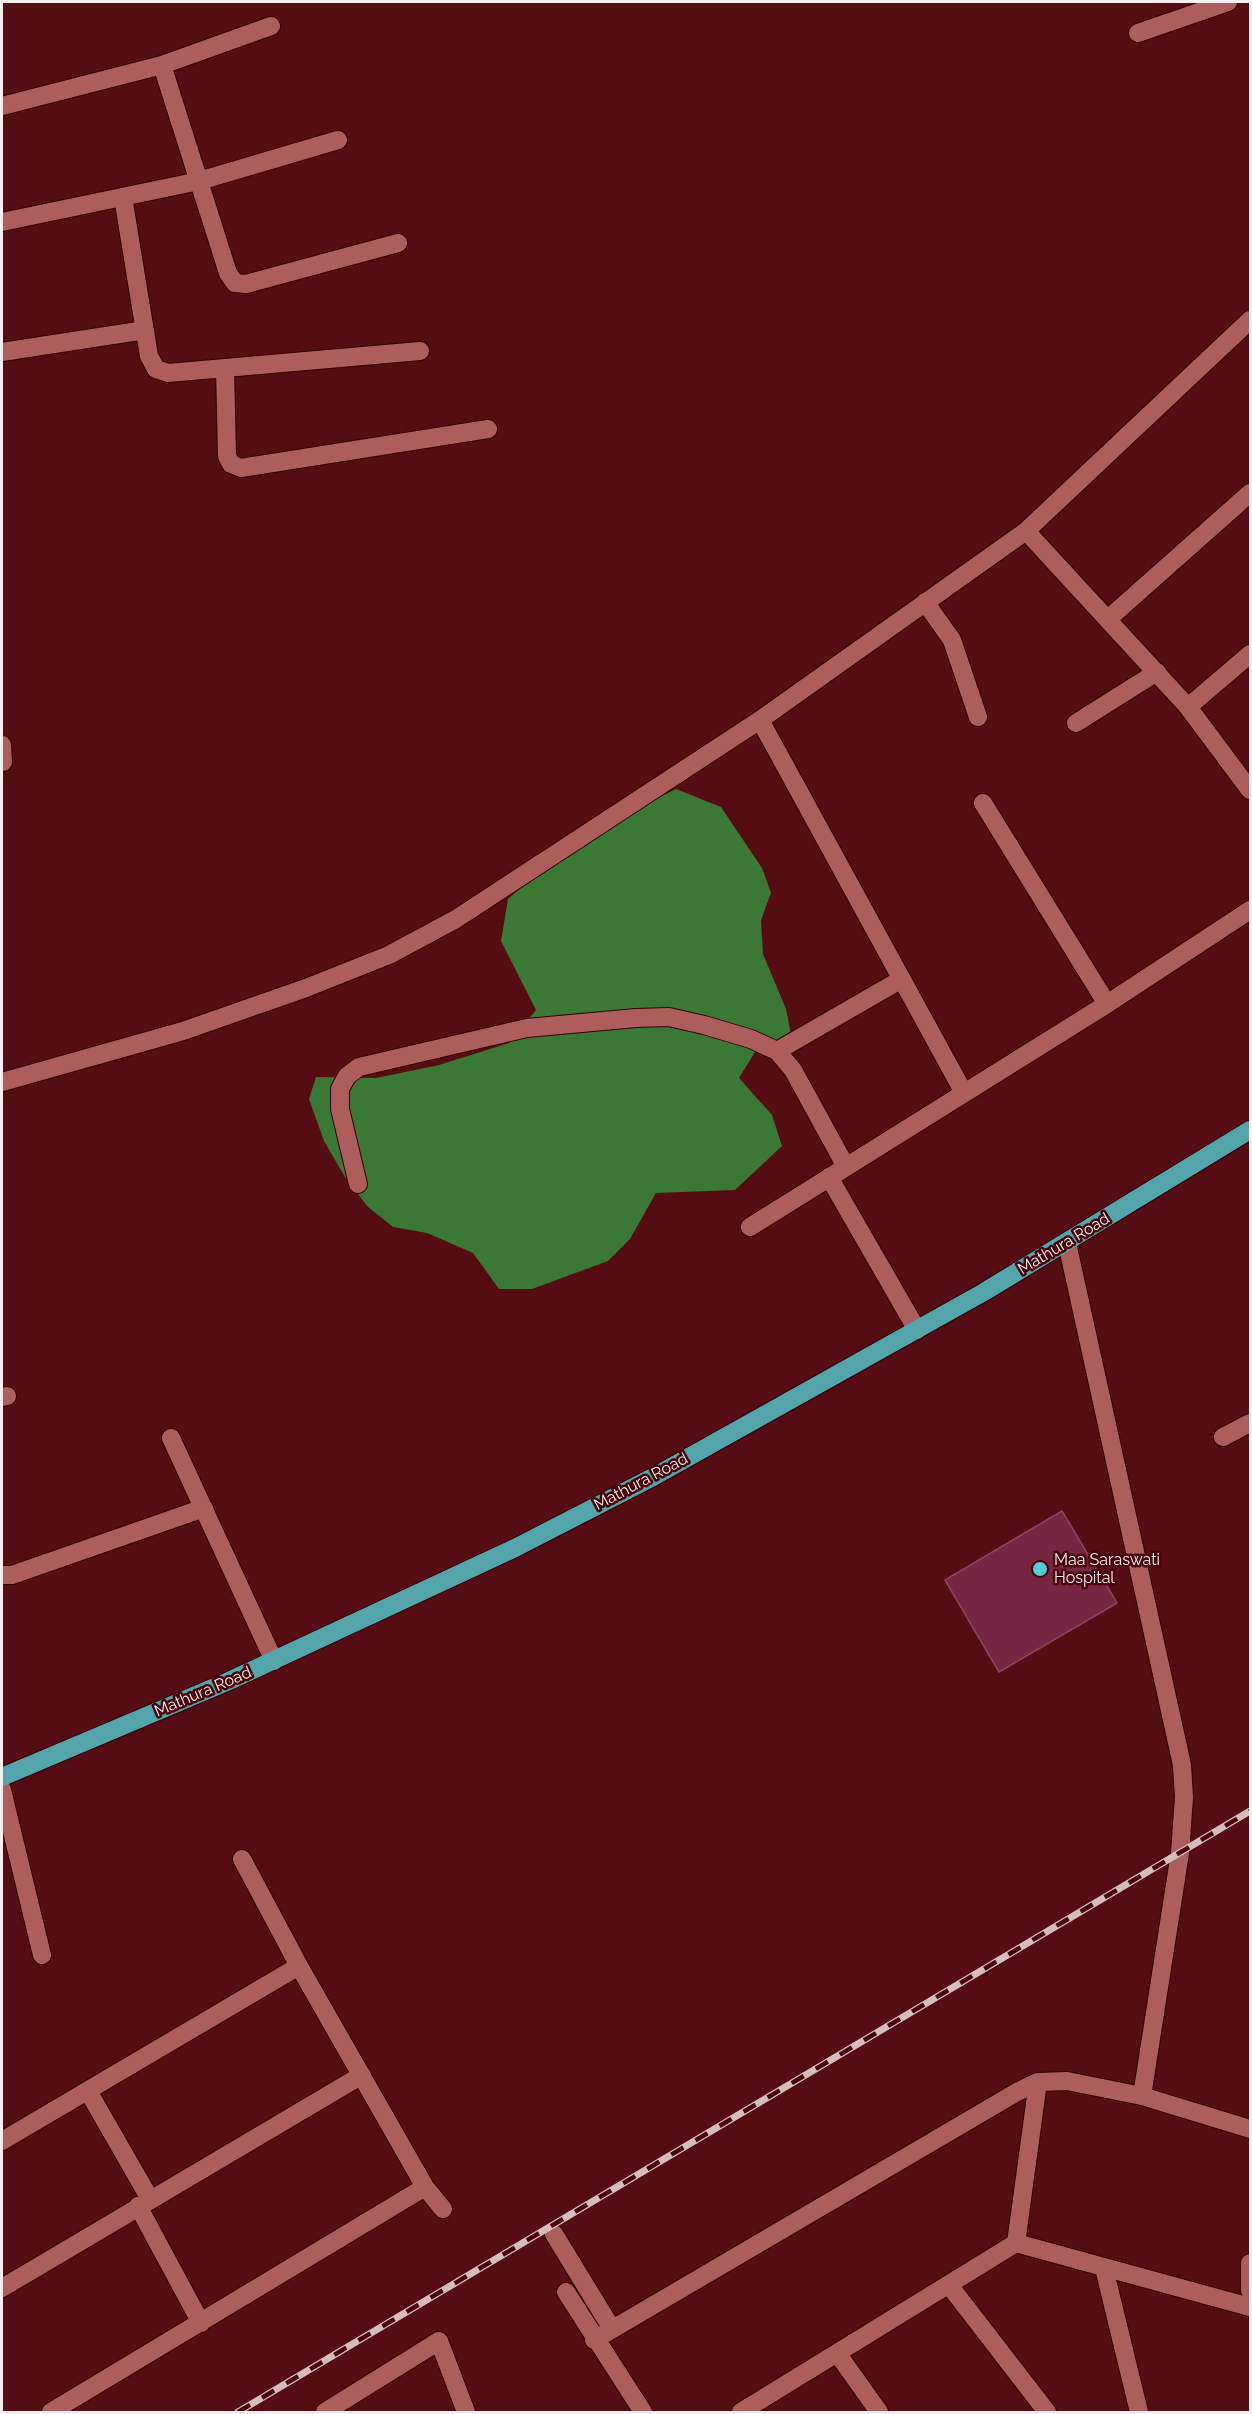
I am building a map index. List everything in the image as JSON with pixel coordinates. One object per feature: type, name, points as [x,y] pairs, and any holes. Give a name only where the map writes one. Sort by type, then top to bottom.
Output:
[{"type":"main road","name":"Mathura Road","points":[[2,1777],[274,1661],[515,1548],[663,1471],[917,1330],[1067,1243],[1251,1130]]},
{"type":"street","points":[[1138,33],[1228,2]]},
{"type":"street","points":[[2,106],[162,65],[271,27]]},
{"type":"street","points":[[162,65],[228,273],[235,283],[246,284],[399,243]]},
{"type":"street","points":[[2,222],[199,181],[338,141]]},
{"type":"street","points":[[123,197],[149,356],[156,369],[168,374],[420,351]]},
{"type":"street","points":[[2,1082],[183,1030],[306,988],[389,955],[456,918],[760,720],[1026,531],[1250,323]]},
{"type":"street","points":[[2,352],[145,330]]},
{"type":"street","points":[[225,368],[227,456],[231,464],[241,468],[488,429]]},
{"type":"street","points":[[1108,619],[1251,493]]},
{"type":"street","points":[[1026,531],[1188,707],[1251,790]]},
{"type":"street","points":[[925,602],[952,640],[978,717]]},
{"type":"street","points":[[1188,707],[1251,654]]},
{"type":"street","points":[[1076,723],[1157,672]]},
{"type":"street","points":[[760,720],[964,1093]]},
{"type":"street","points":[[983,803],[1107,1004]]},
{"type":"street","points":[[750,1227],[845,1165],[1107,1004],[1251,910]]},
{"type":"street","points":[[777,1051],[902,979]]},
{"type":"street","points":[[358,1184],[340,1109],[340,1089],[347,1076],[359,1067],[528,1028],[636,1018],[669,1017],[704,1024],[751,1039],[777,1051],[793,1070],[845,1165]]},
{"type":"street","points":[[829,1177],[917,1330]]},
{"type":"street","points":[[1067,1243],[1182,1765],[1184,1797],[1180,1853],[1142,2096]]},
{"type":"street","points":[[1223,1437],[1251,1423]]},
{"type":"street","points":[[171,1438],[274,1661]]},
{"type":"street","points":[[2,1575],[12,1575],[204,1508]]},
{"type":"street","points":[[2,1790],[42,1955]]},
{"type":"street","points":[[242,1859],[299,1966],[426,2187],[443,2209]]},
{"type":"street","points":[[2,2141],[299,1966]]},
{"type":"street","points":[[2,2288],[362,2075]]},
{"type":"street","points":[[594,2340],[1017,2091],[1038,2082],[1067,2081],[1142,2096],[1251,2129]]},
{"type":"street","points":[[1016,2243],[1038,2082]]},
{"type":"street","points":[[88,2091],[201,2323]]},
{"type":"street","points":[[51,2412],[426,2187]]},
{"type":"street","points":[[554,2235],[612,2329]]},
{"type":"street","points":[[741,2412],[1016,2243],[1251,2307]]},
{"type":"street","points":[[1251,2263],[1251,2291]]},
{"type":"street","points":[[1104,2268],[1139,2412]]},
{"type":"street","points":[[948,2284],[1047,2412]]},
{"type":"street","points":[[566,2292],[594,2340],[643,2412]]},
{"type":"street","points":[[325,2412],[439,2341],[466,2412]]},
{"type":"street","points":[[837,2353],[879,2412]]},
{"type":"green space","points":[[676,789],[721,807],[762,868],[771,893],[761,920],[763,954],[786,1009],[792,1039],[758,1047],[739,1078],[772,1115],[782,1146],[735,1190],[656,1193],[630,1239],[608,1261],[532,1289],[499,1289],[473,1253],[427,1233],[393,1227],[367,1206],[345,1177],[324,1141],[309,1099],[316,1077],[376,1078],[439,1065],[509,1043],[536,1010],[501,941],[508,899],[577,838]]},
{"type":"building","points":[[1062,1511],[1117,1603],[999,1672],[945,1580]]},
{"type":"railway","points":[[238,2412],[1250,1811]]},
{"type":"place","name":"Maa Saraswati Hospital","points":[[1040,1569]]}]
